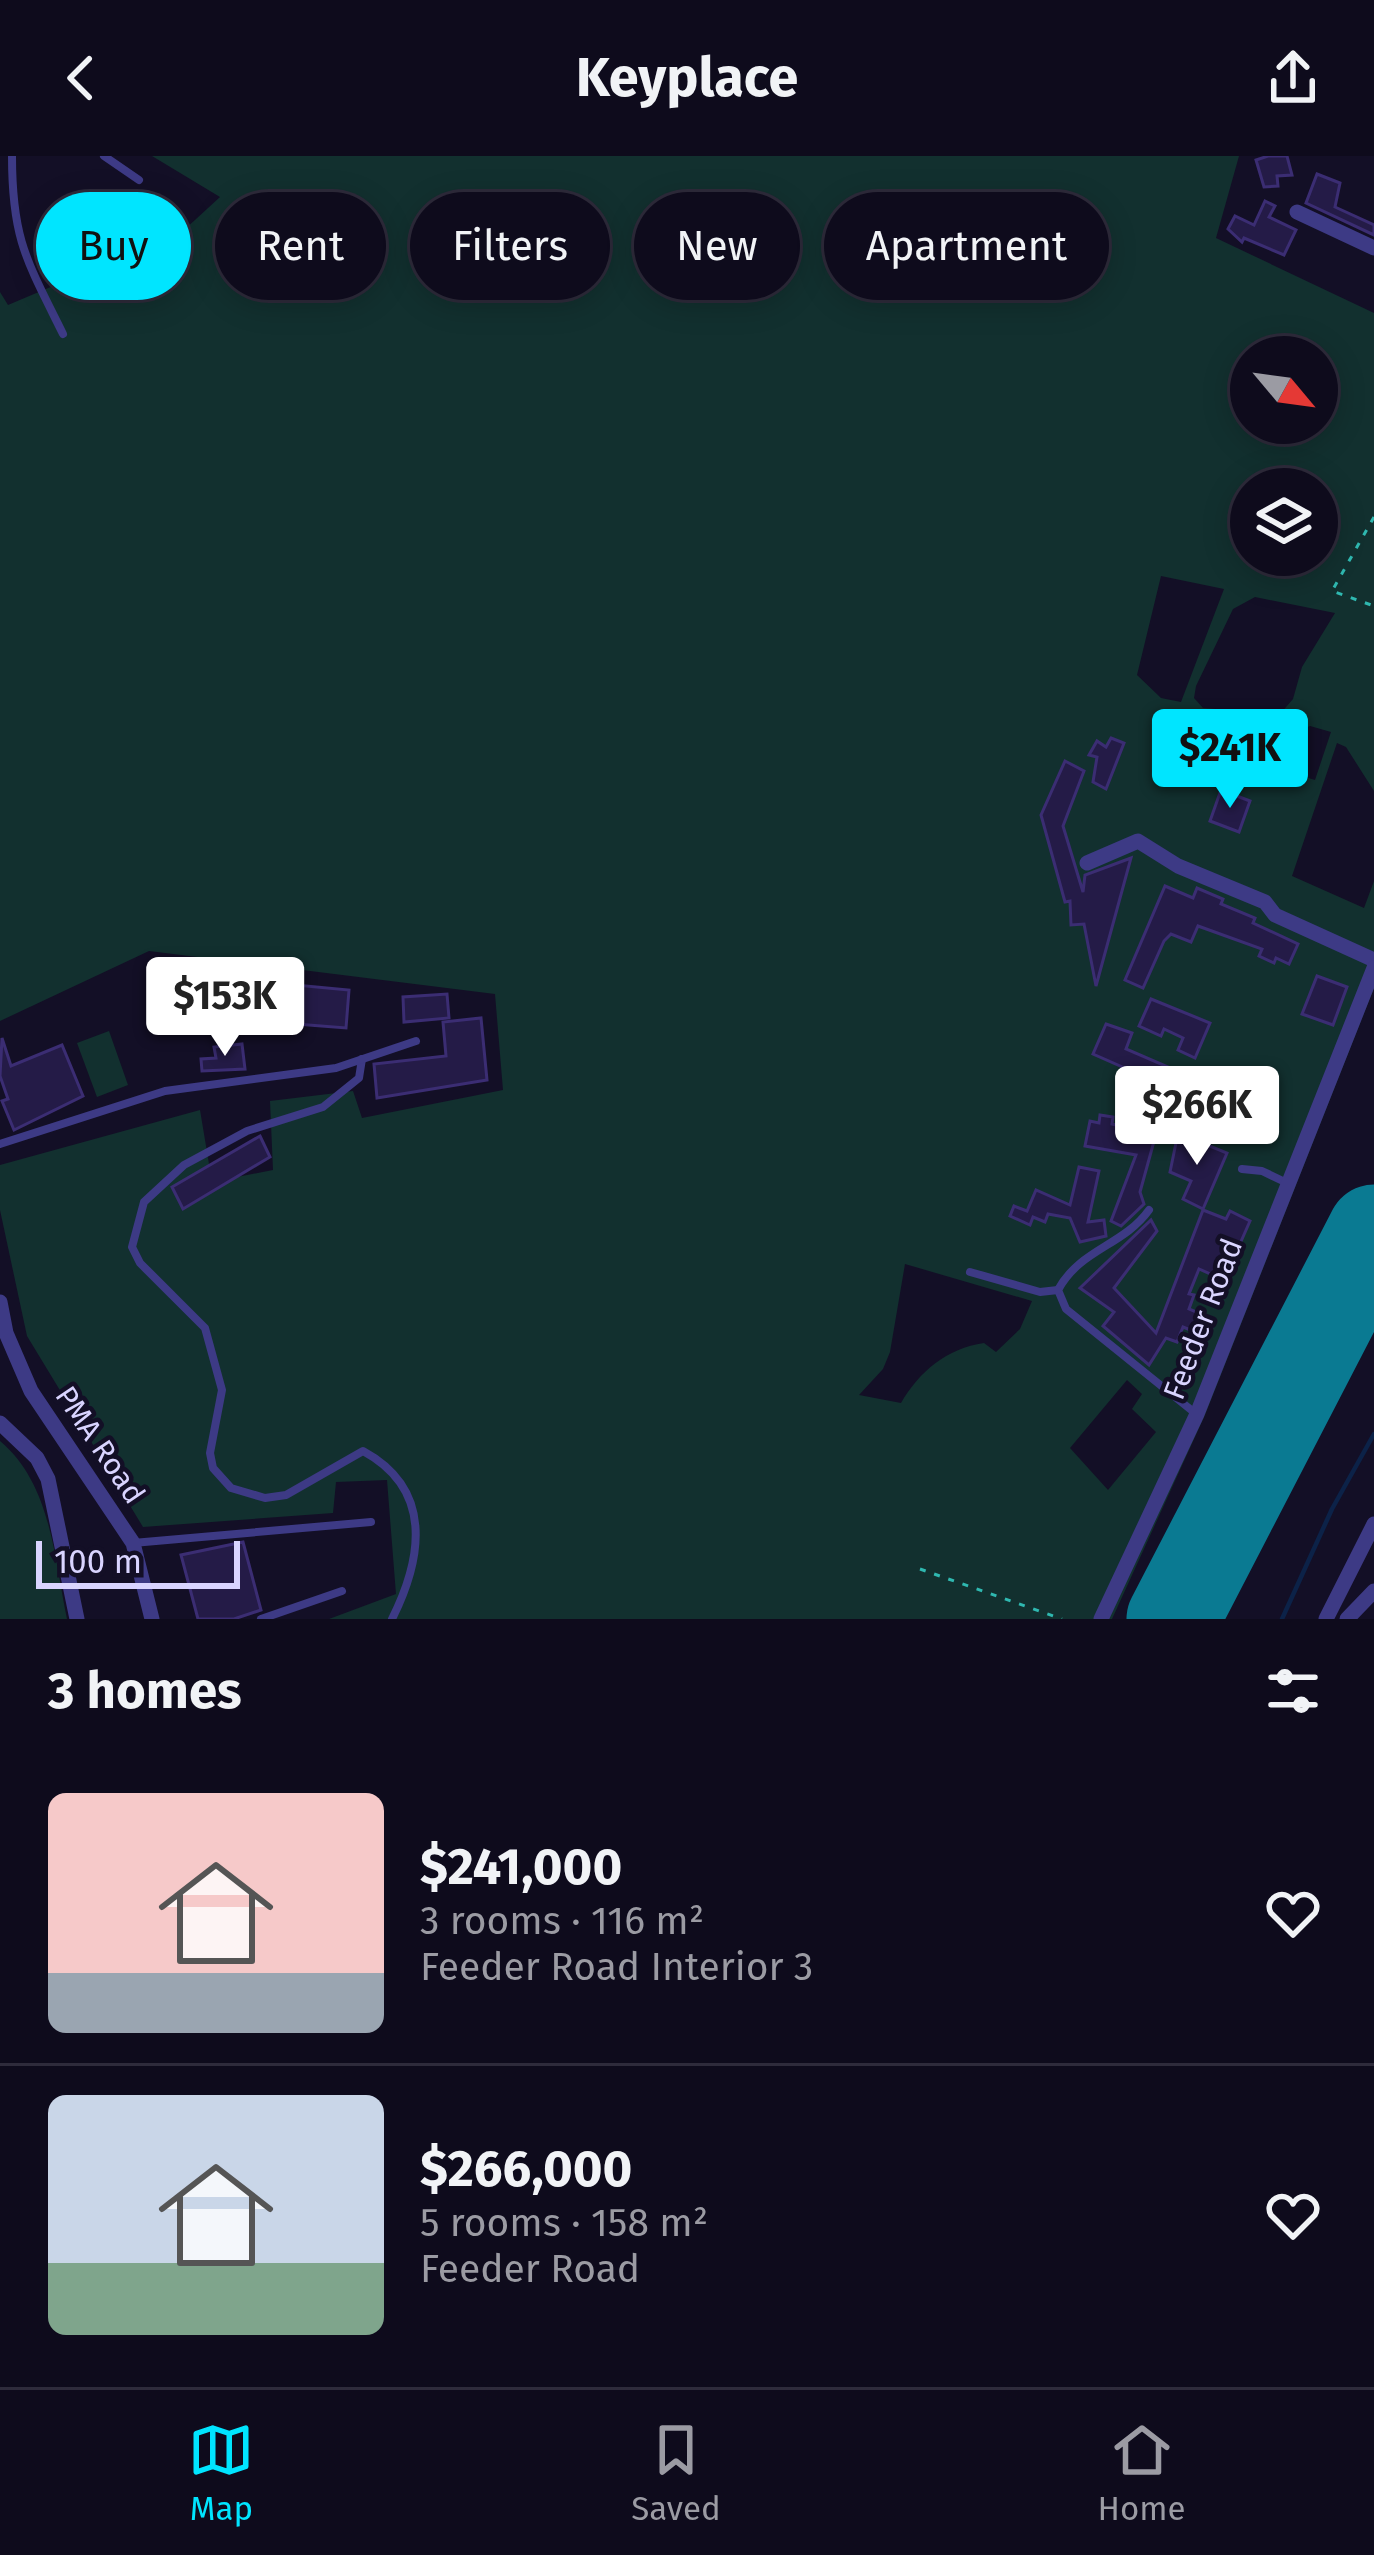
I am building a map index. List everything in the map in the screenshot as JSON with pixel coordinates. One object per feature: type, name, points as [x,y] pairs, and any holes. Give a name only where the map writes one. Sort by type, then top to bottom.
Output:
[{"type":"street","points":[[1297,212],[1374,248]]},
{"type":"street","points":[[1088,863],[1138,842],[1374,964]]},
{"type":"street","name":"Feeder Road","points":[[1101,1619],[1197,1414],[1374,964]]},
{"type":"street","name":"PMA Road","points":[[0,1302],[31,1390],[133,1543],[152,1619]]},
{"type":"street","points":[[0,1423],[37,1458],[48,1479],[76,1619]]},
{"type":"street","points":[[1326,1619],[1374,1524]]},
{"type":"street","points":[[1347,1619],[1374,1591]]},
{"type":"lane","points":[[11,156],[17,234],[63,334]]},
{"type":"lane","points":[[104,156],[139,180]]},
{"type":"lane","points":[[0,1144],[165,1091],[362,1059],[416,1041]]},
{"type":"lane","points":[[362,1059],[359,1078],[323,1107],[247,1131],[184,1165],[144,1202],[132,1247],[140,1263],[205,1328],[222,1390],[209,1453],[213,1468],[231,1488],[265,1498],[286,1495],[363,1451],[384,1462],[407,1489],[417,1516],[416,1551],[410,1583],[392,1619]]},
{"type":"lane","points":[[1242,1169],[1262,1171],[1285,1182]]},
{"type":"lane","points":[[1058,1290],[1079,1258],[1131,1231],[1149,1210]]},
{"type":"lane","points":[[970,1272],[1040,1292],[1058,1290]]},
{"type":"lane","points":[[1058,1290],[1066,1309],[1197,1414]]},
{"type":"lane","points":[[133,1543],[371,1522]]},
{"type":"lane","points":[[261,1619],[342,1591]]},
{"type":"path","points":[[1374,517],[1332,591],[1374,606]]},
{"type":"path","points":[[920,1569],[1062,1619]]},
{"type":"green space","points":[[152,156],[1239,156],[1216,238],[1374,313],[1374,791],[1346,747],[1337,743],[1292,876],[1364,908],[1374,881],[1374,988],[1205,1415],[1112,1619],[329,1619],[396,1594],[387,1480],[336,1482],[333,1513],[143,1527],[27,1336],[0,1210],[0,1165],[200,1110],[212,1182],[273,1170],[270,1101],[353,1091],[362,1118],[503,1090],[495,994],[149,951],[0,1021],[0,292],[8,305],[36,293],[36,300],[191,300],[191,224],[215,202],[215,300],[386,300],[386,192],[215,194]],"holes":[[[1161,576],[1224,589],[1181,702],[1161,698],[1137,675]],[[1255,597],[1335,613],[1302,667],[1293,699],[1280,714],[1203,708],[1194,698],[1233,609]],[[1310,726],[1331,732],[1315,780],[1231,755],[1236,728],[1279,740]],[[905,1264],[1032,1301],[1020,1329],[996,1352],[984,1343],[946,1356],[916,1381],[901,1403],[859,1395],[883,1369]],[[1127,1380],[1142,1394],[1132,1409],[1156,1432],[1108,1490],[1070,1448]]]},
{"type":"green space","points":[[109,1031],[128,1085],[97,1097],[77,1043]]},
{"type":"green space","points":[[0,1441],[17,1458],[40,1500],[67,1619],[0,1619]]},
{"type":"building","points":[[1287,156],[1292,175],[1277,176],[1278,186],[1264,187],[1256,160]]},
{"type":"building","points":[[1317,174],[1340,183],[1335,207],[1374,225],[1374,235],[1306,203]]},
{"type":"building","points":[[1265,201],[1275,206],[1269,217],[1296,230],[1284,255],[1244,238],[1242,242],[1228,229],[1235,216],[1254,225]]},
{"type":"building","points":[[1111,738],[1124,743],[1106,789],[1093,782],[1097,757],[1089,755],[1097,741],[1106,747]]},
{"type":"building","points":[[1065,761],[1084,771],[1063,826],[1083,892],[1085,875],[1131,858],[1096,986],[1084,924],[1071,925],[1070,901],[1065,902],[1041,815]]},
{"type":"building","points":[[1221,790],[1250,801],[1239,832],[1210,821]]},
{"type":"building","points":[[1165,886],[1193,898],[1197,888],[1223,899],[1221,904],[1298,944],[1289,964],[1276,958],[1274,963],[1259,956],[1262,949],[1198,926],[1191,942],[1171,934],[1164,941],[1143,988],[1125,980]]},
{"type":"building","points":[[1317,976],[1347,987],[1333,1025],[1302,1014]]},
{"type":"building","points":[[274,983],[349,990],[346,1028],[271,1022]]},
{"type":"building","points":[[447,994],[449,1018],[404,1022],[403,997]]},
{"type":"building","points":[[1151,999],[1210,1023],[1195,1058],[1178,1050],[1183,1038],[1164,1029],[1161,1036],[1139,1026]]},
{"type":"building","points":[[481,1018],[487,1080],[377,1098],[374,1064],[446,1056],[443,1022]]},
{"type":"building","points":[[1106,1024],[1132,1033],[1126,1049],[1175,1070],[1168,1087],[1093,1054]]},
{"type":"building","points":[[2,1038],[11,1066],[62,1045],[83,1096],[14,1130],[2,1101],[8,1099],[0,1076]]},
{"type":"building","points":[[242,1044],[245,1069],[202,1071],[201,1059],[216,1058],[214,1047]]},
{"type":"building","points":[[1100,1115],[1113,1117],[1112,1124],[1156,1134],[1140,1192],[1144,1204],[1121,1226],[1111,1221],[1136,1155],[1085,1146],[1090,1121],[1099,1123]]},
{"type":"building","points":[[1178,1133],[1227,1153],[1203,1209],[1183,1199],[1191,1181],[1170,1172]]},
{"type":"building","points":[[260,1136],[270,1157],[183,1209],[172,1187]]},
{"type":"building","points":[[1079,1167],[1099,1171],[1088,1222],[1104,1220],[1106,1236],[1080,1242],[1070,1218],[1048,1214],[1045,1222],[1033,1217],[1030,1225],[1010,1216],[1014,1206],[1027,1211],[1036,1190],[1070,1205]]},
{"type":"building","points":[[1203,1210],[1226,1219],[1230,1211],[1250,1221],[1239,1246],[1243,1248],[1224,1280],[1199,1269],[1189,1294],[1194,1295],[1189,1309],[1215,1320],[1208,1337],[1183,1327],[1177,1342],[1166,1338],[1149,1365],[1103,1326],[1114,1312],[1080,1288],[1151,1220],[1157,1231],[1114,1288],[1156,1333]]},
{"type":"building","points":[[243,1542],[261,1610],[234,1619],[198,1619],[181,1555]]},
{"type":"waterway","points":[[1282,1619],[1332,1509],[1374,1434]]},
{"type":"runway","points":[[1173,1619],[1374,1231]]}]
